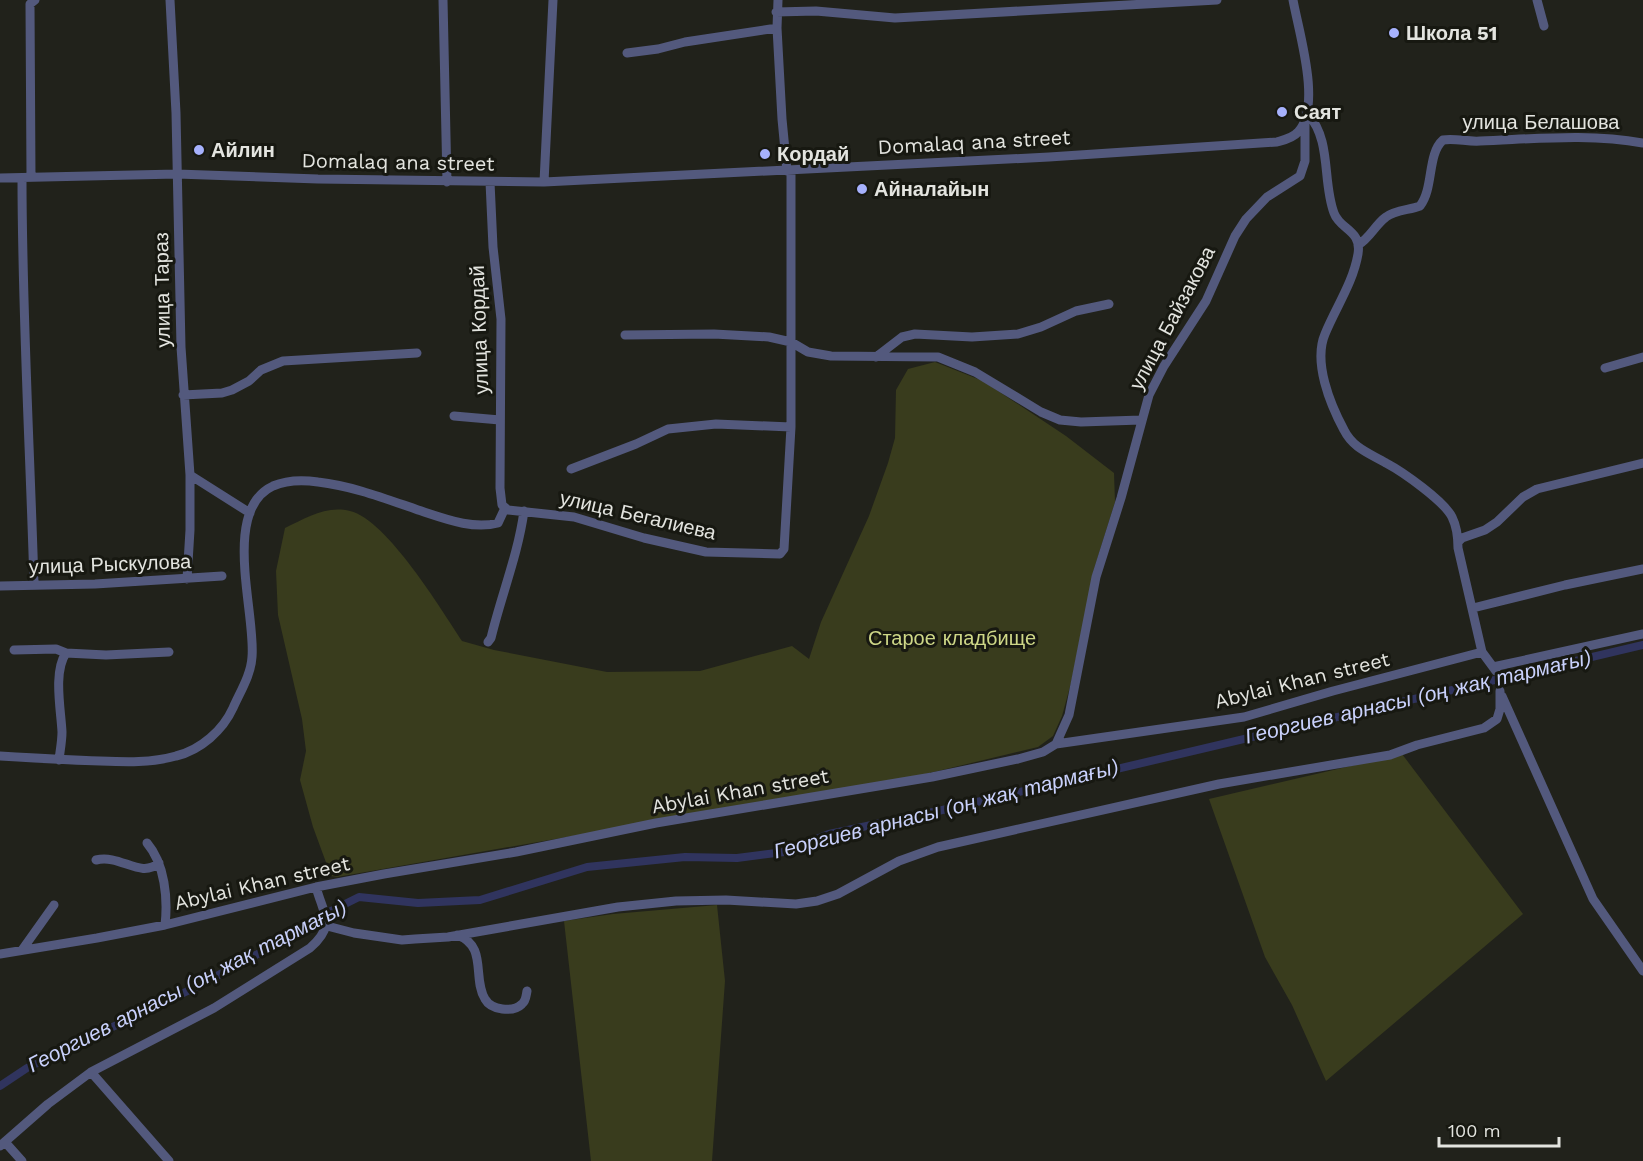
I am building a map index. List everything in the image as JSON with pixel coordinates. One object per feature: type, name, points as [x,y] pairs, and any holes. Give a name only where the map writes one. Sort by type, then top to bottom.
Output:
[{"type":"street","name":"улица Тараз","points":[[170,0],[176,113],[183,395],[190,475],[187,579]]},
{"type":"street","points":[[443,0],[447,182]]},
{"type":"street","points":[[544,182],[553,0]]},
{"type":"street","name":"улица Бегалиева","points":[[503,507],[574,518],[644,538],[706,552],[783,553],[791,427],[791,342],[789,171],[782,119],[776,12],[778,0]]},
{"type":"street","points":[[776,12],[816,10],[895,18],[1216,0]]},
{"type":"street","name":"улица Байзакова","points":[[1056,744],[1068,715],[1096,577],[1121,498],[1149,395],[1206,301],[1235,236],[1246,219],[1268,197],[1300,176],[1304,170],[1309,86],[1293,0]]},
{"type":"street","points":[[1537,0],[1544,26]]},
{"type":"street","points":[[32,2],[23,327],[27,369],[34,584]]},
{"type":"street","points":[[627,53],[777,28]]},
{"type":"street","points":[[1307,117],[1317,123],[1323,142],[1326,174],[1335,216],[1341,225],[1353,232],[1358,245],[1358,253],[1349,283],[1324,336],[1321,364],[1328,390],[1343,429],[1350,439],[1372,457],[1397,470],[1445,508],[1452,518],[1459,541],[1458,548],[1482,652],[1495,669],[1643,634]]},
{"type":"street","name":"улица Байзакова","points":[[1297,134],[1307,117]]},
{"type":"street","name":"Domalaq ana street","points":[[0,178],[177,174],[447,182],[544,182],[789,171],[1268,143],[1297,134]]},
{"type":"street","name":"улица Белашова","points":[[1358,245],[1368,238],[1383,219],[1391,214],[1420,206],[1427,192],[1437,148],[1443,140],[1476,142],[1559,138],[1629,140],[1643,143]]},
{"type":"street","name":"улица Кордай","points":[[490,182],[493,247],[501,319],[500,477],[503,507]]},
{"type":"street","points":[[876,357],[902,337],[915,334],[972,338],[1018,334],[1041,327],[1076,311],[1109,304]]},
{"type":"street","points":[[625,335],[736,335],[769,337],[791,342]]},
{"type":"street","name":"улица Байзакова","points":[[791,342],[808,352],[831,356],[938,357],[975,372],[1041,412],[1060,420],[1081,422],[1141,420]]},
{"type":"street","points":[[183,395],[222,393],[232,390],[249,381],[261,370],[284,361],[417,353]]},
{"type":"street","points":[[1605,368],[1643,357]]},
{"type":"street","points":[[454,416],[500,420]]},
{"type":"street","name":"улица Бегалиева","points":[[571,469],[668,429],[716,424],[791,427]]},
{"type":"street","points":[[1459,541],[1485,530],[1497,522],[1523,497],[1537,489],[1580,474],[1643,463]]},
{"type":"street","points":[[190,475],[250,513]]},
{"type":"street","points":[[0,756],[136,762],[178,756],[199,746],[226,723],[252,659],[249,600],[243,565],[245,537],[250,513],[265,491],[274,486],[293,482],[330,483],[462,523],[496,525],[502,517],[503,507]]},
{"type":"street","points":[[488,642],[504,594],[524,512]]},
{"type":"street","points":[[1473,608],[1565,585],[1643,569]]},
{"type":"street","name":"улица Рыскулова","points":[[0,586],[222,576]]},
{"type":"street","points":[[14,650],[56,649],[66,653],[106,655],[169,652]]},
{"type":"street","name":"Abylai Khan street","points":[[0,954],[165,925],[316,887],[516,852],[656,823],[932,777],[1026,757],[1043,752],[1056,744],[1244,717],[1482,652]]},
{"type":"street","points":[[59,760],[62,732],[59,701],[60,669],[66,653]]},
{"type":"street","points":[[325,918],[354,933],[402,940],[457,935],[618,907],[666,902],[726,900],[796,904],[818,901],[838,894],[899,861],[938,847],[1219,784],[1390,755],[1417,745],[1484,728],[1497,719],[1500,709],[1500,691],[1593,899],[1643,971]]},
{"type":"street","points":[[147,843],[159,863],[166,898],[165,925]]},
{"type":"street","points":[[96,860],[114,858],[137,868],[149,868],[159,863]]},
{"type":"street","points":[[22,1161],[3,1144],[48,1104],[91,1072],[214,1008],[310,948],[323,936],[325,918],[316,887]]},
{"type":"street","points":[[22,950],[54,905]]},
{"type":"street","points":[[457,935],[469,940],[474,948],[482,992],[485,1000],[492,1007],[517,1008],[525,1000],[527,991]]},
{"type":"street","points":[[91,1072],[169,1161]]},
{"type":"green space","name":"Старое кладбище","points":[[935,362],[983,381],[1066,436],[1114,473],[1115,502],[1094,569],[1071,683],[1062,716],[1053,736],[1038,747],[917,776],[337,877],[331,876],[313,827],[300,780],[306,751],[302,719],[278,615],[276,571],[285,528],[324,511],[350,511],[365,518],[380,531],[412,567],[462,641],[494,650],[607,672],[700,671],[792,646],[809,659],[821,622],[869,516],[888,463],[895,438],[896,390],[908,369]]},
{"type":"green space","points":[[1402,754],[1523,914],[1326,1081],[1292,1005],[1265,957],[1209,799]]},
{"type":"green space","points":[[717,905],[725,981],[712,1161],[591,1161],[564,921],[613,914]]},
{"type":"waterway","name":"Георгиев арнасы (оң жақ тармағы)","points":[[0,1086],[27,1068],[198,986],[267,949],[305,924],[359,897],[418,903],[480,900],[587,867],[685,857],[737,858],[784,852],[829,834],[947,809],[1643,645]]},
{"type":"place","name":"Школа 51","points":[[1394,33]]},
{"type":"place","name":"Саят","points":[[1282,112]]},
{"type":"place","name":"Айлин","points":[[199,150]]},
{"type":"place","name":"Кордай","points":[[765,154]]},
{"type":"place","name":"Айналайын","points":[[862,189]]}]
